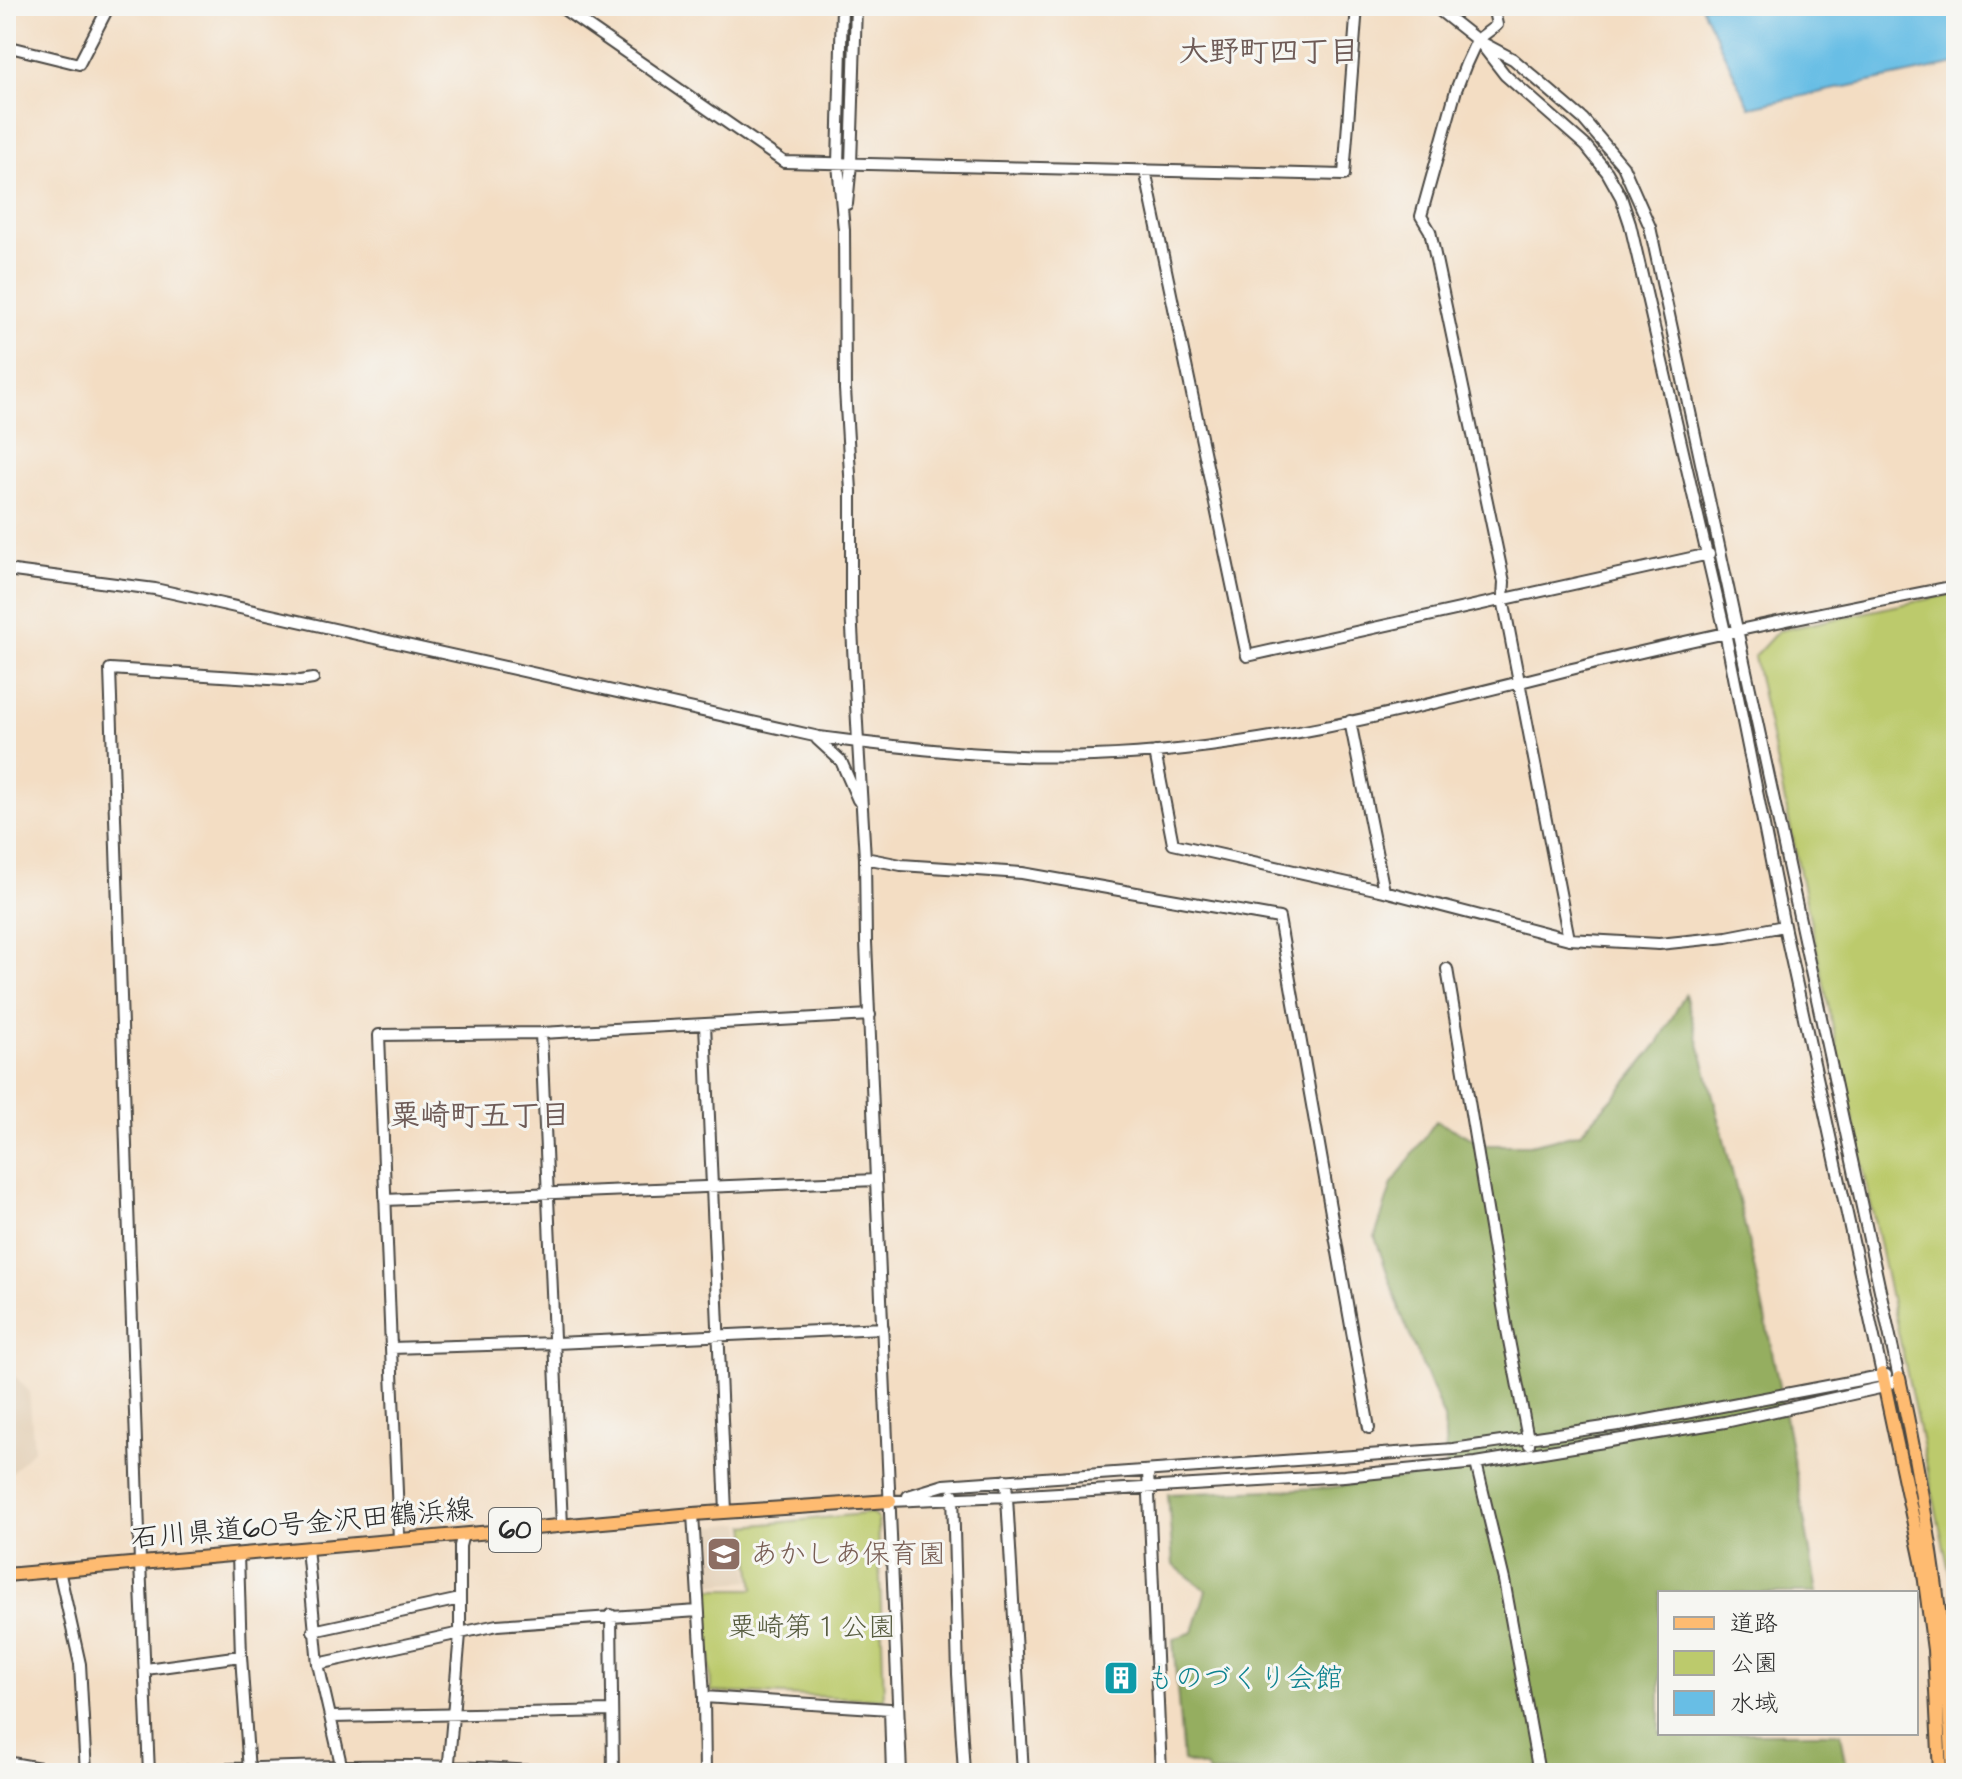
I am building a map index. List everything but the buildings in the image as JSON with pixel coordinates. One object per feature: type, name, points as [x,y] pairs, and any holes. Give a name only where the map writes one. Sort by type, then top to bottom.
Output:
[{"type":"main road","points":[[1899,1378],[1914,1449],[1941,1624],[1953,1773]]},
{"type":"main road","points":[[1883,1380],[1923,1566],[1934,1650],[1940,1773]]},
{"type":"main road","name":"石川県道60号金沢田鶴浜線","points":[[6,1575],[693,1514],[890,1501]]},
{"type":"street","points":[[6,46],[79,64],[109,6]]},
{"type":"street","points":[[559,6],[784,162],[1344,175],[1357,6]]},
{"type":"street","points":[[842,6],[838,164],[844,230],[851,609],[865,858],[901,1773]]},
{"type":"street","points":[[844,230],[851,164],[856,6]]},
{"type":"street","points":[[890,1501],[953,1484],[1453,1449],[1899,1378],[1650,227],[1623,166],[1583,119],[1513,59],[1477,40],[1434,6]]},
{"type":"street","points":[[1493,6],[1497,25],[1477,40],[1456,90],[1421,216],[1430,231],[1504,582],[1503,599],[1569,939]]},
{"type":"street","points":[[1477,40],[1505,75],[1586,146],[1607,172],[1621,197],[1640,260],[1725,632],[1784,926],[1883,1380]]},
{"type":"street","points":[[1145,170],[1247,656],[1720,552]]},
{"type":"street","points":[[6,570],[79,577],[199,598],[812,735],[980,756],[1092,756],[1155,752],[1266,737],[1521,682],[1725,632],[1956,586]]},
{"type":"street","points":[[149,1773],[110,669],[300,681],[313,679]]},
{"type":"street","points":[[1350,721],[1384,891]]},
{"type":"street","points":[[812,735],[841,761],[861,805]]},
{"type":"street","points":[[1155,752],[1173,844],[1384,891],[1569,939],[1659,944],[1727,937],[1784,926]]},
{"type":"street","points":[[865,858],[901,865],[1022,873],[1279,918],[1369,1428]]},
{"type":"street","points":[[1447,969],[1504,1315],[1531,1454]]},
{"type":"street","points":[[399,1540],[379,1035],[541,1033],[870,1015]]},
{"type":"street","points":[[705,1024],[726,1512]]},
{"type":"street","points":[[541,1033],[562,1526]]},
{"type":"street","points":[[385,1200],[876,1180]]},
{"type":"street","points":[[391,1348],[883,1328]]},
{"type":"street","points":[[890,1501],[1344,1476],[1476,1463],[1725,1422],[1883,1380]]},
{"type":"street","points":[[1476,1463],[1504,1580],[1539,1773]]},
{"type":"street","points":[[1148,1471],[1161,1773]]},
{"type":"street","points":[[1006,1480],[1023,1773]]},
{"type":"street","points":[[953,1484],[964,1773]]},
{"type":"street","points":[[693,1514],[704,1697],[705,1773]]},
{"type":"street","points":[[448,1770],[460,1634],[460,1546],[463,1534]]},
{"type":"street","points":[[307,1548],[318,1664],[342,1769]]},
{"type":"street","points":[[238,1554],[249,1770]]},
{"type":"street","points":[[59,1570],[80,1664],[86,1773]]},
{"type":"street","points":[[313,1631],[460,1599]]},
{"type":"street","points":[[318,1664],[497,1625],[698,1611]]},
{"type":"street","points":[[611,1615],[613,1773]]},
{"type":"street","points":[[146,1669],[241,1656]]},
{"type":"street","points":[[704,1697],[890,1709],[892,1773]]},
{"type":"street","points":[[332,1717],[612,1711]]},
{"type":"street","points":[[6,1762],[69,1773]]},
{"type":"street","points":[[141,1773],[342,1769],[558,1773]]},
{"type":"shaded area","points":[[6,1354],[11,1372],[29,1391],[34,1449],[6,1479]]},
{"type":"shaded area","name":"あかしあ保育園","points":[[742,1523],[750,1581],[704,1585],[698,1528]]},
{"type":"green space","points":[[1956,593],[1956,1603],[1754,657],[1778,631]]},
{"type":"green space","points":[[1685,994],[1725,1142],[1760,1292],[1817,1591],[1658,1591],[1658,1735],[1841,1735],[1848,1773],[1208,1773],[1207,1768],[1183,1761],[1173,1639],[1193,1632],[1206,1590],[1173,1565],[1168,1494],[1326,1488],[1411,1477],[1447,1476],[1444,1418],[1402,1316],[1375,1237],[1392,1184],[1436,1121],[1485,1145],[1530,1145],[1580,1133],[1659,1042]]},
{"type":"green space","name":"粟崎第１公園","points":[[871,1513],[878,1519],[884,1699],[711,1692],[707,1589],[754,1589],[746,1526]]},
{"type":"water","points":[[1701,6],[1956,6],[1956,64],[1750,107]]},
{"type":"place","name":"あかしあ保育園","points":[[724,1554]]},
{"type":"place","name":"ものづくり会館","points":[[1121,1678]]},
{"type":"district","name":"大野町四丁目","points":[[1269,52]]},
{"type":"district","name":"粟崎町五丁目","points":[[480,1116]]}]
